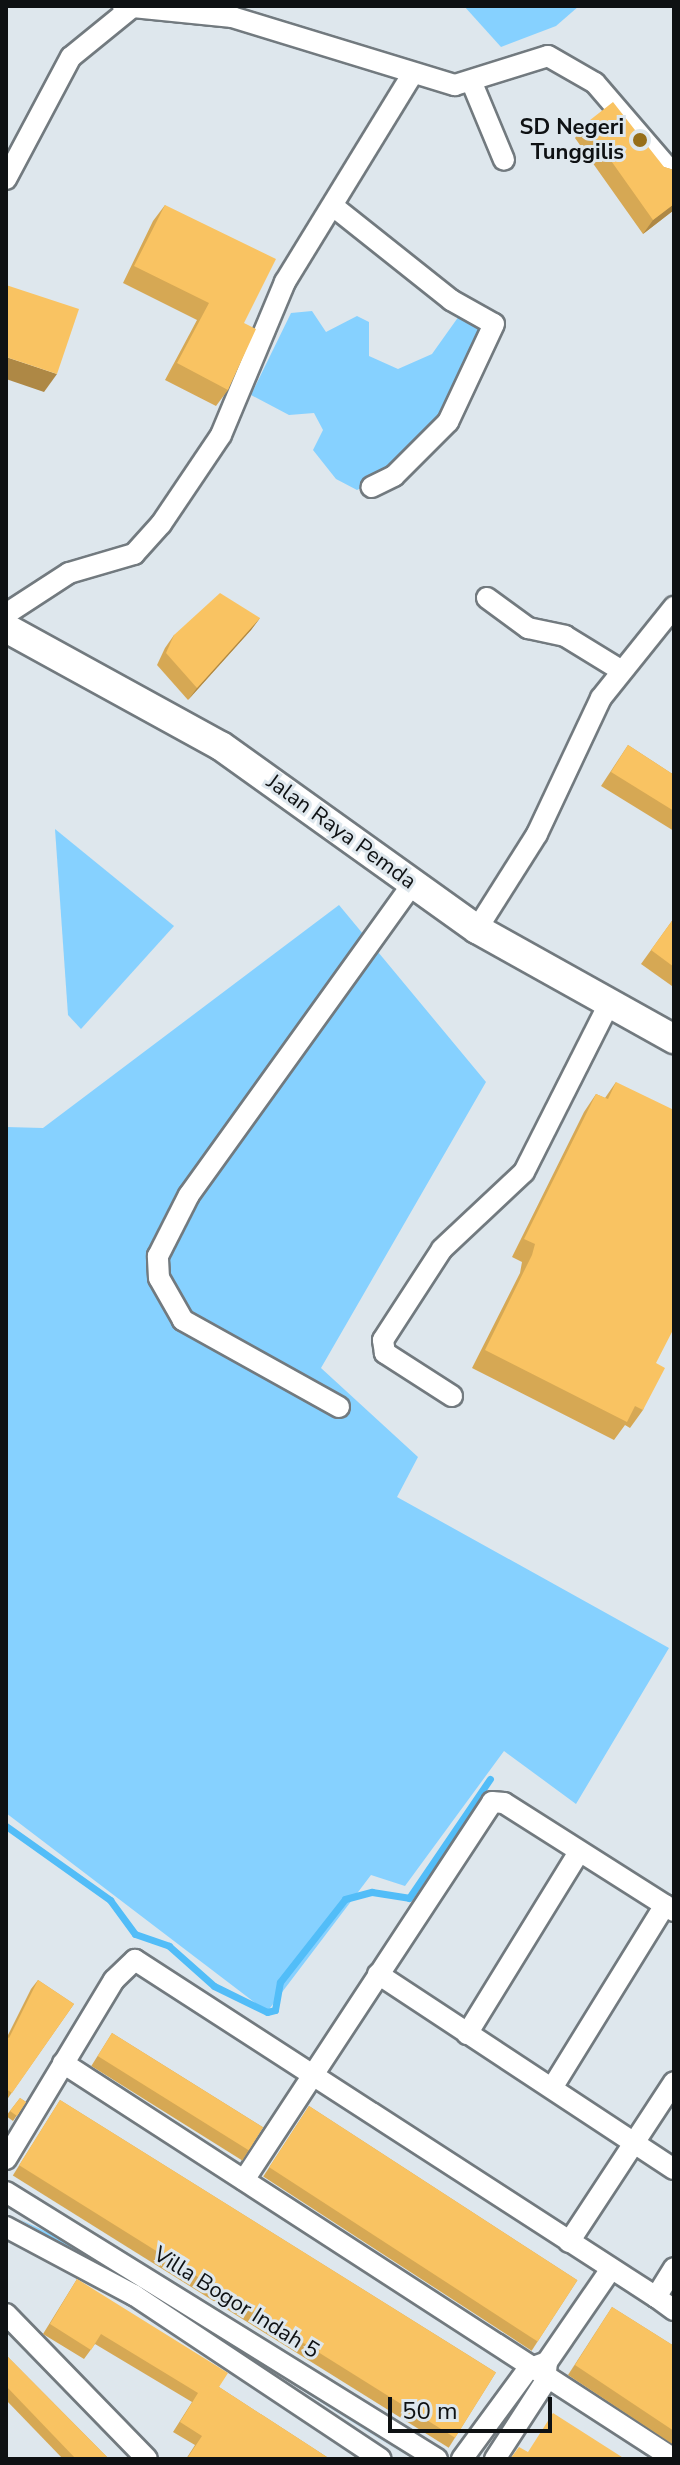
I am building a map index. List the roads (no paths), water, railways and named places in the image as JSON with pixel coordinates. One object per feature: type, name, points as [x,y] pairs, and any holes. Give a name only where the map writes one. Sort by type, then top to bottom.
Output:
[{"type":"main road","name":"Jalan Raya Pemda","points":[[6,628],[221,746],[477,929],[674,1039]]},
{"type":"street","points":[[6,179],[71,57],[126,8],[232,17],[411,76],[472,83],[538,56],[558,59],[595,83],[674,175]]},
{"type":"street","points":[[6,614],[69,573],[118,563],[161,524],[217,442],[285,282],[411,76]]},
{"type":"street","points":[[472,83],[504,160]]},
{"type":"street","points":[[333,206],[494,324],[448,422],[394,476],[371,487]]},
{"type":"street","points":[[487,598],[528,628],[565,636],[622,671]]},
{"type":"street","points":[[477,929],[537,834],[588,722],[622,671],[674,607]]},
{"type":"street","points":[[339,1407],[183,1320],[159,1278],[158,1256],[189,1195],[412,885]]},
{"type":"street","points":[[452,1396],[385,1353],[383,1340],[442,1249],[524,1172],[609,1004]]},
{"type":"street","points":[[244,2180],[492,1802],[670,1908],[552,2088]]},
{"type":"street","points":[[467,2034],[579,1852]]},
{"type":"street","points":[[6,2159],[114,1980],[135,1960],[674,2310]]},
{"type":"street","points":[[378,1974],[674,2169]]},
{"type":"street","points":[[63,2063],[674,2459]]},
{"type":"street","points":[[569,2242],[674,2082]]},
{"type":"street","points":[[14,2197],[6,2228],[134,2295],[381,2459]]},
{"type":"street","name":"Villa Bogor Indah 5","points":[[14,2197],[437,2459]]},
{"type":"street","points":[[656,2297],[674,2268]]},
{"type":"street","points":[[462,2459],[540,2371],[611,2269]]},
{"type":"street","points":[[6,2314],[147,2459]]},
{"type":"street","points":[[495,2459],[540,2371]]},
{"type":"waterway","points":[[6,1826],[110,1900],[135,1934],[169,1946],[214,1986],[267,2012],[275,2010],[280,1982],[345,1899],[372,1892],[409,1898],[490,1779]]},
{"type":"place","name":"SD Negeri Tunggilis","points":[[640,140]]}]
